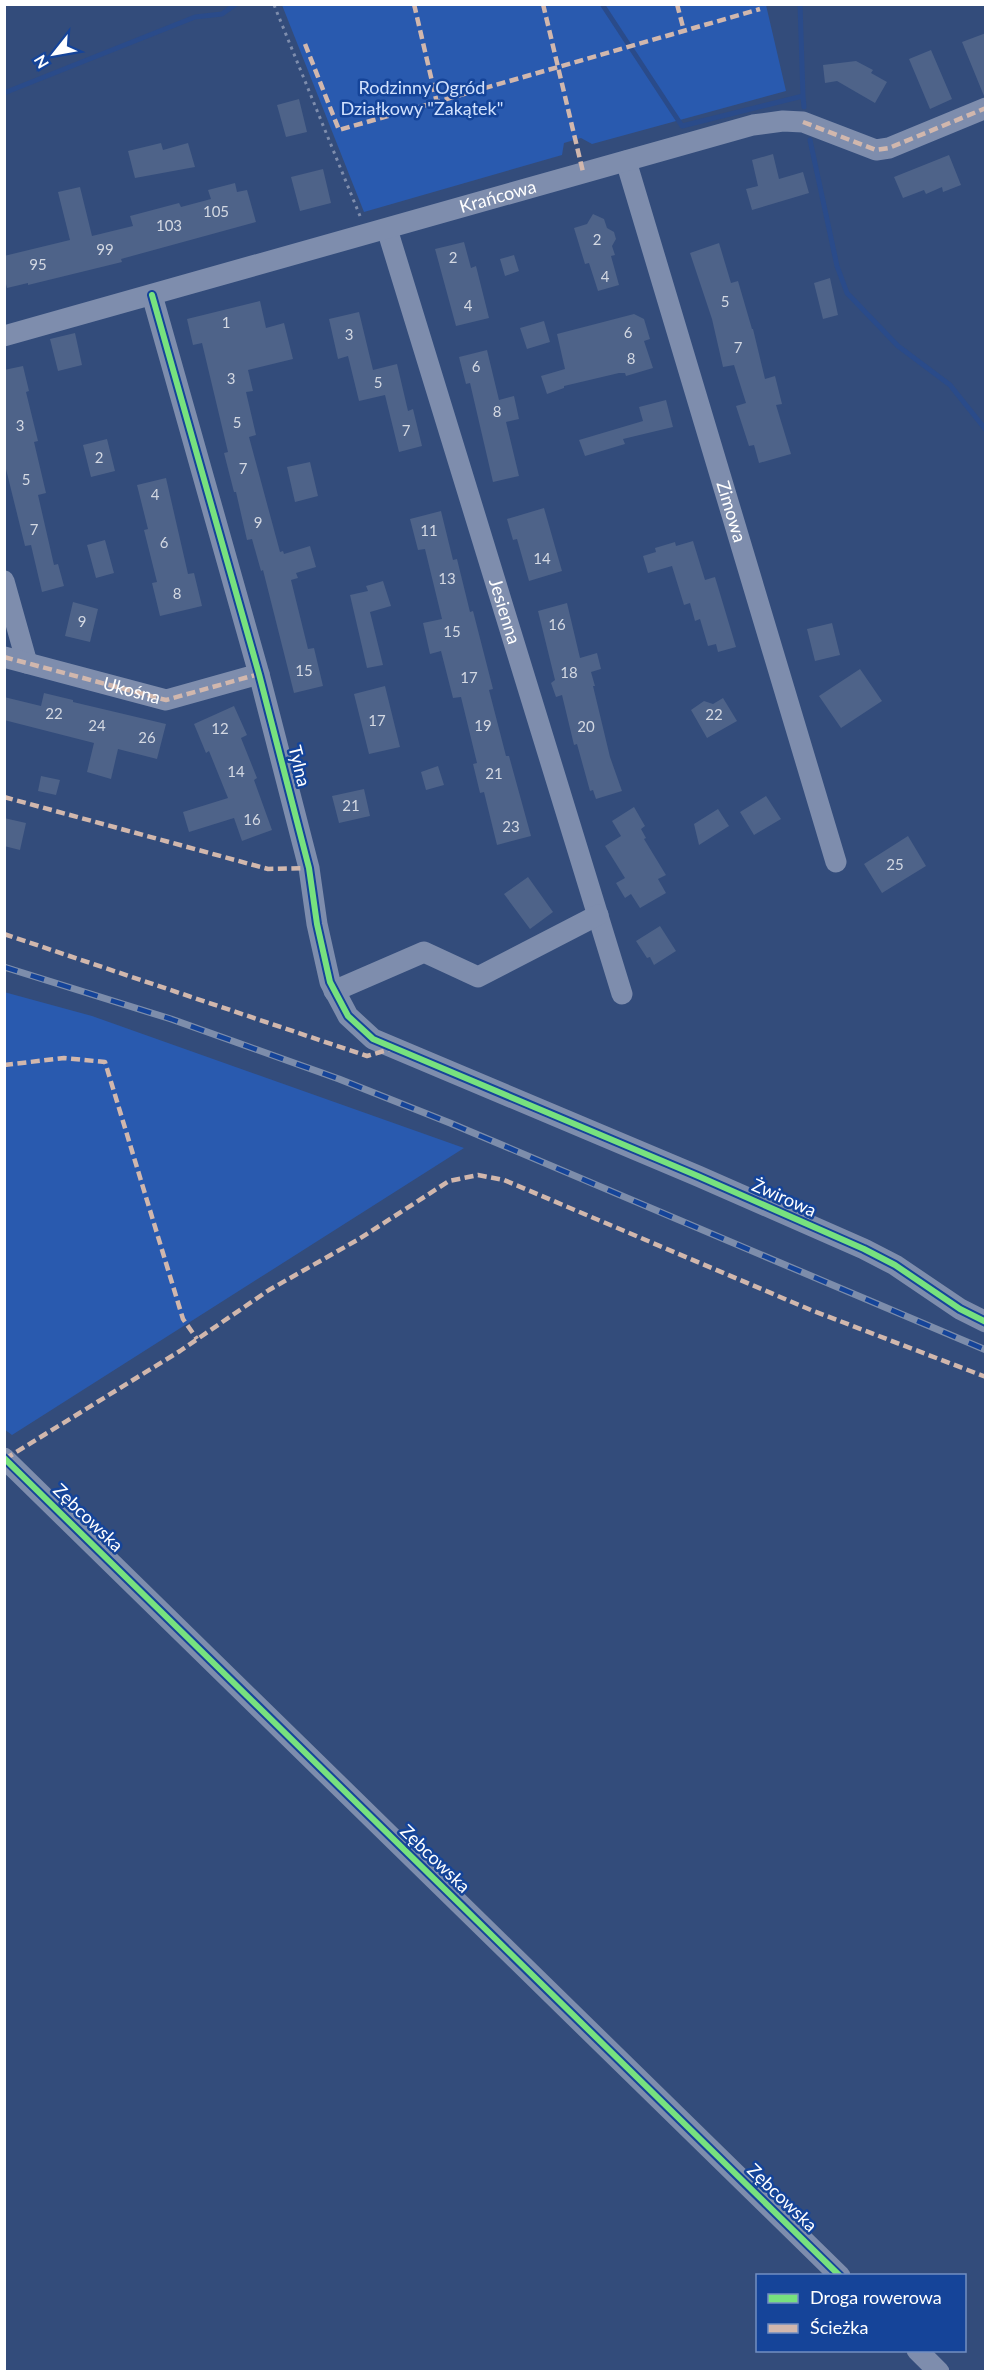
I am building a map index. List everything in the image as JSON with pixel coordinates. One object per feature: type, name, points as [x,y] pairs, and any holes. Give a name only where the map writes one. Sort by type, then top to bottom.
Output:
[{"type":"street","name":"Krańcowa","points":[[4,336],[753,125],[783,121],[803,122],[876,150],[889,148],[986,108]]},
{"type":"street","name":"Zimowa","points":[[626,161],[836,862]]},
{"type":"street","name":"Jesienna","points":[[377,231],[622,994]]},
{"type":"street","name":"Tylna","points":[[152,295],[260,674],[309,868],[317,924],[334,991],[348,1016],[373,1039],[560,1120]]},
{"type":"street","points":[[4,581],[27,663]]},
{"type":"street","name":"Ukośna","points":[[4,657],[166,700],[260,674]]},
{"type":"street","points":[[334,991],[424,952],[477,978],[598,915]]},
{"type":"street","name":"Żwirowa","points":[[560,1120],[698,1176],[864,1249],[895,1265],[960,1309],[986,1322]]},
{"type":"street","name":"Zębcowska","points":[[7,1460],[838,2274]]},
{"type":"street","points":[[919,2352],[939,2372]]},
{"type":"path","points":[[274,5],[377,231]]},
{"type":"green space","name":"Rodzinny Ogród Działkowy \"Zakątek\"","points":[[282,5],[766,5],[786,91],[592,144],[581,138],[564,143],[562,155],[364,212]]},
{"type":"green space","points":[[4,992],[92,1016],[464,1148],[12,1435],[4,1429]]},
{"type":"building","points":[[986,33],[986,96],[984,96],[962,42]]},
{"type":"building","points":[[931,50],[952,99],[930,109],[909,59]]},
{"type":"building","points":[[856,61],[873,70],[871,73],[887,82],[875,103],[837,81],[825,83],[823,65]]},
{"type":"building","points":[[299,99],[307,132],[286,137],[277,105]]},
{"type":"building","points":[[161,143],[163,150],[188,143],[195,167],[135,178],[128,151]]},
{"type":"building","points":[[773,154],[779,179],[803,172],[809,193],[752,210],[746,189],[758,186],[752,160]]},
{"type":"building","points":[[949,155],[961,185],[943,192],[942,187],[926,194],[924,190],[903,198],[894,177]]},
{"type":"building","points":[[323,169],[331,203],[300,211],[291,177]]},
{"type":"building","points":[[235,183],[237,192],[247,190],[256,222],[121,259],[122,262],[7,288],[4,276],[4,256],[70,240],[58,192],[80,187],[92,236],[133,226],[130,216],[179,203],[181,207],[211,199],[208,190]]},
{"type":"building","points":[[593,214],[604,219],[607,228],[614,232],[616,239],[612,246],[615,255],[611,256],[619,285],[598,291],[589,263],[585,264],[574,228],[587,224]]},
{"type":"building","points":[[464,242],[471,268],[476,266],[489,318],[456,326],[435,249]]},
{"type":"building","points":[[719,243],[731,283],[738,281],[765,379],[775,376],[782,404],[776,405],[791,454],[759,463],[754,445],[749,446],[736,406],[746,403],[734,365],[723,367],[712,319],[690,253]]},
{"type":"building","points":[[514,255],[519,271],[505,276],[500,259]]},
{"type":"building","points":[[830,278],[838,315],[823,319],[814,283]]},
{"type":"building","points":[[260,301],[266,328],[284,323],[293,359],[248,370],[253,391],[246,392],[256,435],[249,437],[280,552],[283,551],[284,554],[310,546],[316,567],[296,573],[298,578],[291,580],[308,649],[314,648],[323,686],[294,693],[263,570],[261,571],[252,539],[247,540],[236,492],[234,492],[224,453],[228,452],[202,343],[193,345],[187,319]]},
{"type":"building","points":[[359,312],[373,370],[397,364],[408,411],[413,409],[422,446],[399,452],[385,395],[359,401],[348,356],[338,359],[329,319]]},
{"type":"building","points":[[634,314],[644,319],[650,339],[644,341],[653,368],[626,376],[625,373],[619,373],[564,386],[564,388],[547,394],[541,376],[565,369],[557,334]]},
{"type":"building","points":[[544,321],[550,342],[527,349],[520,328]]},
{"type":"building","points":[[75,333],[82,365],[58,371],[50,339]]},
{"type":"building","points":[[487,350],[499,400],[514,396],[519,419],[506,422],[519,476],[493,482],[470,383],[466,384],[459,357]]},
{"type":"building","points":[[23,366],[29,391],[26,392],[38,441],[34,442],[46,493],[38,495],[54,565],[58,564],[64,586],[42,592],[31,545],[25,546],[4,461],[4,370]]},
{"type":"building","points":[[666,400],[673,427],[623,439],[625,444],[585,456],[579,440],[643,421],[639,407]]},
{"type":"building","points":[[107,439],[115,471],[91,477],[83,445]]},
{"type":"building","points":[[310,462],[318,496],[295,502],[287,467]]},
{"type":"building","points":[[166,478],[188,574],[194,573],[202,606],[160,616],[152,583],[157,582],[144,530],[148,529],[137,485]]},
{"type":"building","points":[[544,508],[562,571],[529,581],[517,539],[513,540],[507,519]]},
{"type":"building","points":[[441,511],[453,560],[457,559],[470,612],[473,611],[493,689],[489,690],[506,756],[509,756],[531,836],[497,845],[484,792],[480,793],[473,764],[477,763],[461,697],[453,698],[441,651],[430,654],[423,623],[442,619],[425,549],[418,550],[410,519]]},
{"type":"building","points":[[105,540],[114,573],[96,578],[87,545]]},
{"type":"building","points":[[693,541],[705,580],[715,577],[736,647],[718,652],[716,644],[708,646],[700,619],[695,621],[690,603],[684,605],[672,566],[648,573],[643,556],[656,552],[655,548],[675,542],[676,546]]},
{"type":"building","points":[[383,581],[391,606],[370,612],[383,665],[367,668],[350,595],[368,591],[366,586]]},
{"type":"building","points":[[73,602],[98,609],[90,642],[65,636]]},
{"type":"building","points":[[567,603],[580,658],[597,653],[601,669],[591,672],[595,686],[593,686],[610,757],[622,791],[596,799],[593,790],[590,791],[577,744],[574,745],[562,695],[556,697],[551,683],[555,680],[538,611]]},
{"type":"building","points":[[832,623],[840,655],[815,661],[807,629]]},
{"type":"building","points":[[860,669],[882,701],[841,728],[819,696]]},
{"type":"building","points":[[385,686],[400,747],[369,754],[354,694]]},
{"type":"building","points":[[44,693],[166,724],[157,759],[118,749],[111,779],[87,772],[94,743],[4,720],[4,697],[41,706]]},
{"type":"building","points":[[723,698],[737,721],[707,738],[691,710],[704,701],[713,704]]},
{"type":"building","points":[[234,706],[247,735],[241,738],[257,778],[254,780],[272,830],[242,841],[234,818],[189,832],[183,812],[228,798],[209,751],[206,753],[194,724]]},
{"type":"building","points":[[438,766],[444,785],[426,790],[421,772]]},
{"type":"building","points":[[41,776],[60,780],[56,795],[38,791]]},
{"type":"building","points":[[364,789],[370,816],[339,823],[332,796]]},
{"type":"building","points":[[766,796],[781,819],[754,835],[740,812]]},
{"type":"building","points":[[634,807],[645,826],[641,829],[646,838],[644,839],[666,875],[658,879],[666,893],[640,908],[631,894],[625,898],[616,883],[625,878],[605,846],[621,836],[612,821]]},
{"type":"building","points":[[718,809],[729,826],[699,845],[694,824]]},
{"type":"building","points":[[4,818],[26,823],[20,850],[4,846]]},
{"type":"building","points":[[908,836],[926,866],[882,893],[864,864]]},
{"type":"building","points":[[528,877],[553,912],[530,929],[504,894]]},
{"type":"building","points":[[660,926],[676,951],[654,965],[636,941]]},
{"type":"waterway","points":[[4,93],[195,17],[222,14],[236,4]]},
{"type":"waterway","points":[[602,4],[682,126],[803,96],[804,107]]},
{"type":"waterway","points":[[800,4],[803,96]]},
{"type":"waterway","points":[[810,140],[837,266],[847,293],[898,346],[950,385],[986,430]]},
{"type":"railway","points":[[4,967],[171,1019],[339,1079],[450,1123],[986,1350]]},
{"type":"marked path","points":[[414,4],[437,103]]},
{"type":"marked path","points":[[543,4],[583,172]]},
{"type":"marked path","points":[[677,4],[684,31]]},
{"type":"marked path","points":[[305,44],[339,130],[760,9]]},
{"type":"marked path","points":[[803,122],[876,150],[889,148],[986,108]]},
{"type":"marked path","points":[[4,657],[166,700],[259,674]]},
{"type":"marked path","points":[[4,797],[268,869],[309,868]]},
{"type":"marked path","points":[[4,934],[367,1056],[394,1048]]},
{"type":"marked path","points":[[4,1065],[64,1058],[105,1062],[183,1319],[197,1339]]},
{"type":"marked path","points":[[5,1459],[180,1351],[269,1290],[359,1239],[449,1181],[478,1175],[504,1180],[811,1310],[986,1377]]},
{"type":"cycle path","points":[[152,295],[259,674],[309,868],[317,924],[330,982],[348,1016],[373,1039],[698,1176],[864,1249],[895,1265],[960,1309],[986,1322]]},
{"type":"cycle path","points":[[4,1458],[838,2274]]}]
